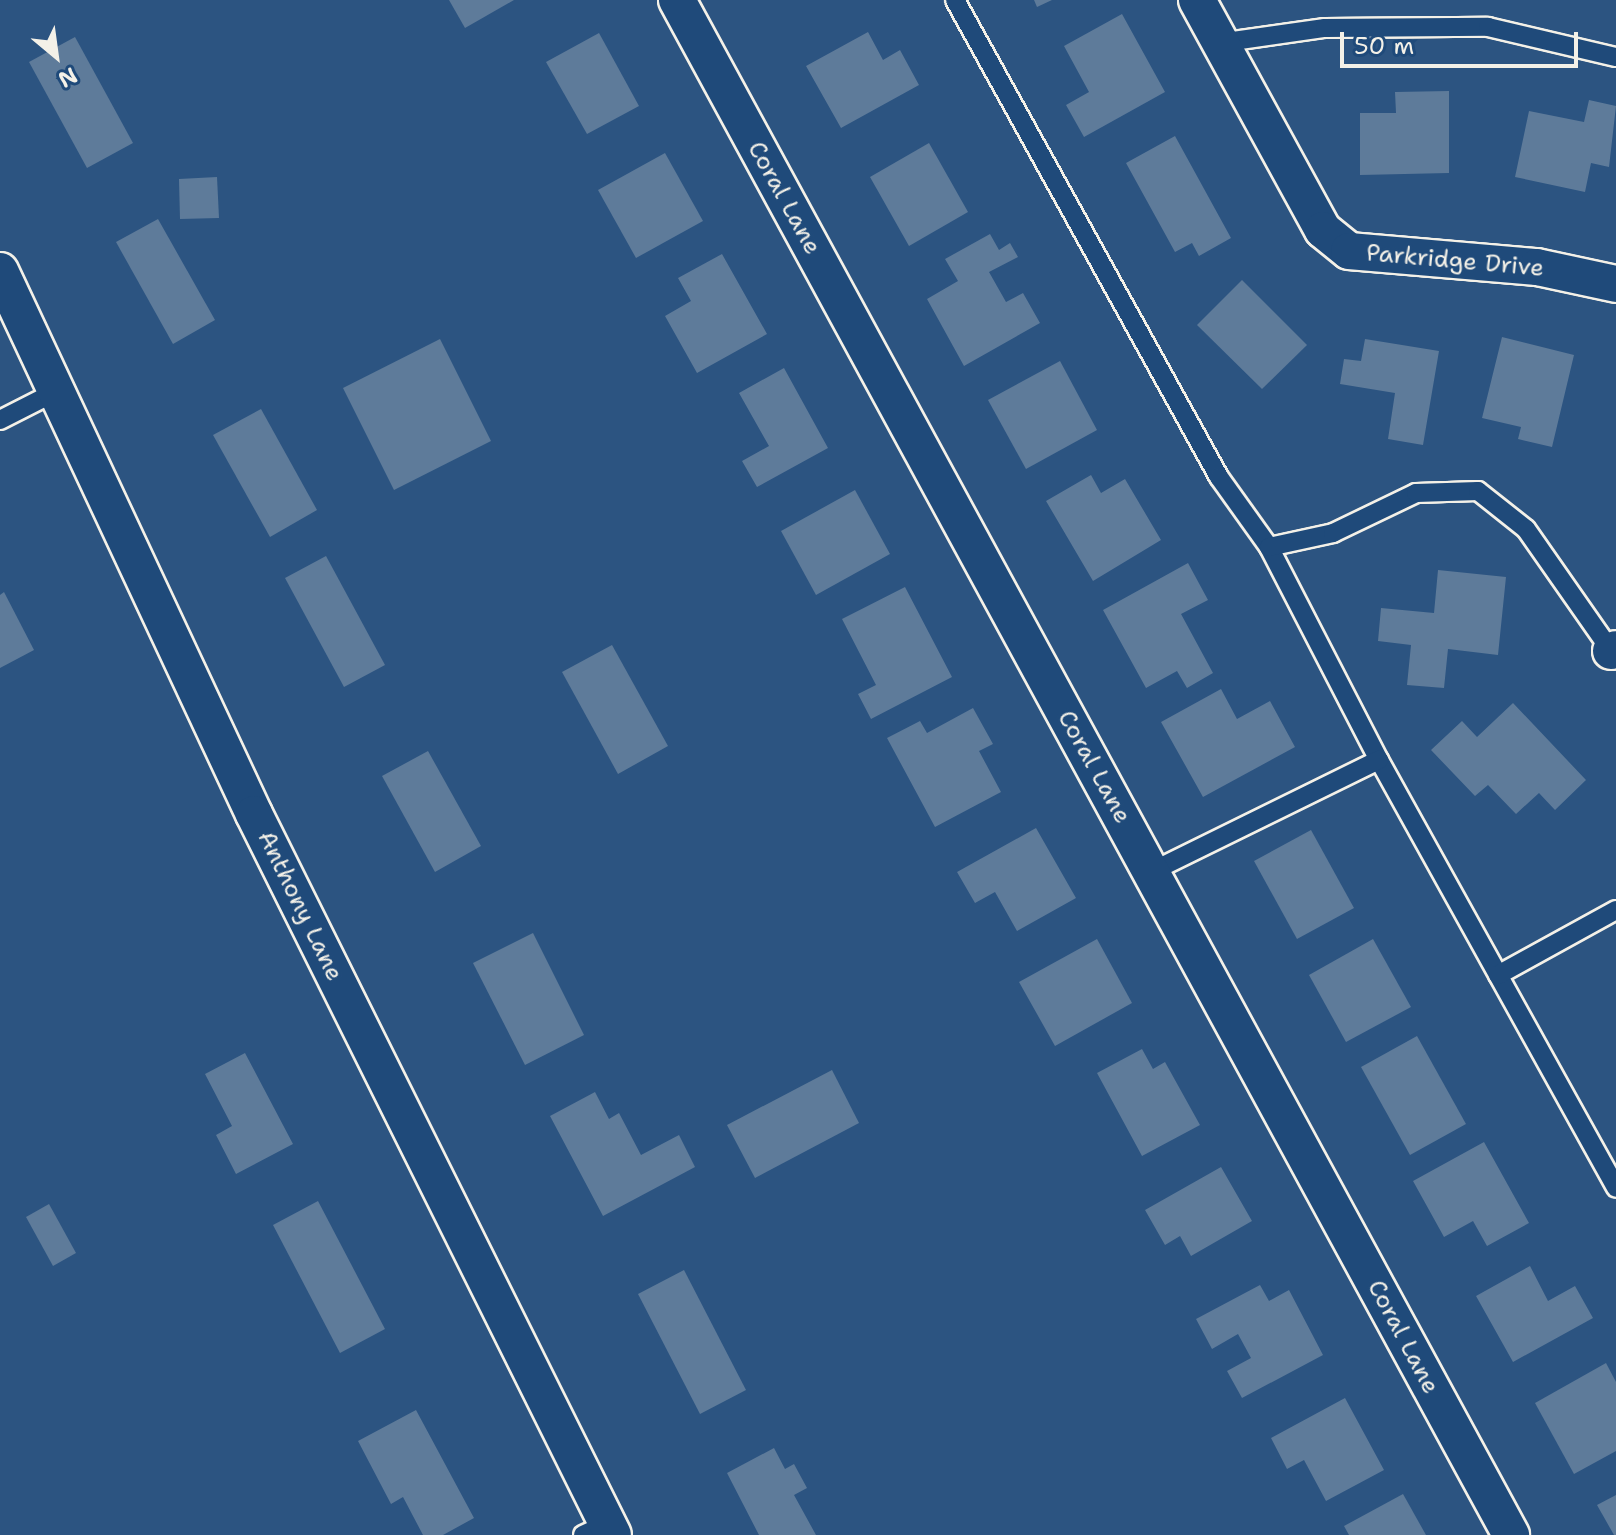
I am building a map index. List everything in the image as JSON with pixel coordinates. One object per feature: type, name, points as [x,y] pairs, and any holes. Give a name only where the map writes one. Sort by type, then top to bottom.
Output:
[{"type":"street","name":"Coral Lane","points":[[677,0],[1511,1535]]},
{"type":"street","name":"Parkridge Drive","points":[[1197,0],[1323,230],[1349,251],[1405,260],[1537,267],[1616,284]]},
{"type":"street","name":"Anthony Lane","points":[[1,274],[254,814],[601,1531]]},
{"type":"lane","points":[[955,0],[1219,477],[1269,547],[1379,760],[1616,1188]]},
{"type":"lane","points":[[1219,43],[1325,28],[1488,27],[1616,57]]},
{"type":"lane","points":[[0,420],[57,391]]},
{"type":"lane","points":[[1269,547],[1333,533],[1416,493],[1478,491],[1526,529],[1613,650]]},
{"type":"lane","points":[[1151,872],[1379,760]]},
{"type":"lane","points":[[1498,975],[1616,910]]},
{"type":"building","points":[[449,0],[514,0],[465,28]]},
{"type":"building","points":[[1034,0],[1052,0],[1037,7]]},
{"type":"building","points":[[1122,14],[1165,92],[1084,137],[1066,105],[1089,92],[1064,46]]},
{"type":"building","points":[[868,32],[883,60],[900,50],[919,85],[841,128],[806,66]]},
{"type":"building","points":[[599,33],[639,106],[587,134],[546,62]]},
{"type":"building","points":[[75,37],[133,143],[87,168],[29,62]]},
{"type":"building","points":[[1449,91],[1449,173],[1360,175],[1360,113],[1396,113],[1395,92]]},
{"type":"building","points":[[1589,100],[1616,106],[1609,167],[1591,163],[1585,192],[1515,177],[1529,111],[1584,122]]},
{"type":"building","points":[[1175,136],[1231,238],[1199,256],[1192,243],[1175,252],[1126,163]]},
{"type":"building","points":[[929,143],[968,212],[909,246],[870,177]]},
{"type":"building","points":[[665,153],[703,221],[636,258],[598,190]]},
{"type":"building","points":[[217,177],[219,218],[180,219],[179,179]]},
{"type":"building","points":[[158,219],[215,320],[173,344],[116,242]]},
{"type":"building","points":[[990,234],[999,250],[1010,243],[1018,257],[989,272],[1006,302],[1023,293],[1040,323],[964,366],[927,299],[958,281],[945,259]]},
{"type":"building","points":[[722,254],[767,334],[697,373],[665,316],[691,301],[678,278]]},
{"type":"building","points":[[1242,280],[1307,345],[1262,389],[1197,325]]},
{"type":"building","points":[[1502,337],[1574,355],[1552,447],[1518,439],[1521,427],[1482,418]]},
{"type":"building","points":[[440,339],[491,441],[394,490],[343,388]]},
{"type":"building","points":[[1365,339],[1439,351],[1423,445],[1388,439],[1395,393],[1340,384],[1344,359],[1361,361]]},
{"type":"building","points":[[1060,361],[1097,430],[1026,469],[988,400]]},
{"type":"building","points":[[784,368],[828,448],[757,487],[742,461],[769,446],[739,393]]},
{"type":"building","points":[[261,409],[317,510],[270,537],[213,435]]},
{"type":"building","points":[[1091,475],[1101,493],[1125,479],[1161,540],[1093,581],[1046,501]]},
{"type":"building","points":[[855,490],[890,554],[816,595],[781,531]]},
{"type":"building","points":[[326,556],[385,665],[344,687],[285,578]]},
{"type":"building","points":[[1188,563],[1208,600],[1181,614],[1213,673],[1187,688],[1177,671],[1146,688],[1103,610]]},
{"type":"building","points":[[1438,570],[1506,577],[1498,655],[1448,649],[1444,688],[1407,685],[1411,645],[1378,641],[1381,608],[1434,613]]},
{"type":"building","points":[[905,587],[952,677],[871,719],[858,694],[876,685],[842,619]]},
{"type":"building","points":[[4,592],[34,650],[0,668],[0,595]]},
{"type":"building","points":[[612,645],[668,746],[618,774],[562,672]]},
{"type":"building","points":[[1221,689],[1237,719],[1270,701],[1295,747],[1203,797],[1161,722]]},
{"type":"building","points":[[1513,703],[1586,780],[1555,810],[1539,793],[1516,814],[1488,785],[1475,796],[1431,750],[1462,721],[1477,737]]},
{"type":"building","points":[[973,708],[993,744],[979,751],[1001,792],[935,827],[887,738],[920,721],[927,733]]},
{"type":"building","points":[[428,751],[481,846],[435,872],[382,776]]},
{"type":"building","points":[[1036,828],[1076,898],[1017,931],[995,892],[975,903],[957,872]]},
{"type":"building","points":[[1311,830],[1354,908],[1297,939],[1254,861]]},
{"type":"building","points":[[533,933],[584,1035],[525,1065],[473,963]]},
{"type":"building","points":[[1097,939],[1132,1003],[1055,1046],[1019,982]]},
{"type":"building","points":[[1373,939],[1411,1007],[1346,1042],[1309,975]]},
{"type":"building","points":[[1417,1036],[1466,1124],[1410,1155],[1361,1067]]},
{"type":"building","points":[[1142,1049],[1153,1069],[1165,1062],[1200,1125],[1142,1156],[1097,1073]]},
{"type":"building","points":[[245,1053],[293,1144],[236,1174],[216,1135],[232,1126],[205,1074]]},
{"type":"building","points":[[832,1070],[859,1123],[755,1178],[727,1125]]},
{"type":"building","points":[[595,1092],[609,1119],[619,1113],[641,1155],[679,1135],[695,1167],[603,1216],[550,1116]]},
{"type":"building","points":[[1484,1142],[1529,1223],[1487,1246],[1473,1221],[1444,1237],[1413,1181]]},
{"type":"building","points":[[1221,1167],[1252,1221],[1191,1256],[1180,1236],[1165,1245],[1145,1210]]},
{"type":"building","points":[[318,1201],[385,1329],[340,1353],[273,1225]]},
{"type":"building","points":[[49,1204],[76,1253],[53,1266],[26,1217]]},
{"type":"building","points":[[1530,1266],[1548,1301],[1575,1286],[1593,1318],[1513,1362],[1476,1296]]},
{"type":"building","points":[[684,1270],[746,1390],[700,1414],[638,1294]]},
{"type":"building","points":[[1260,1285],[1269,1301],[1289,1290],[1323,1355],[1242,1398],[1227,1371],[1251,1358],[1238,1334],[1212,1349],[1196,1319]]},
{"type":"building","points":[[1606,1363],[1616,1382],[1616,1451],[1574,1474],[1535,1403]]},
{"type":"building","points":[[1345,1398],[1384,1470],[1326,1501],[1304,1460],[1287,1469],[1271,1438]]},
{"type":"building","points":[[416,1410],[474,1518],[443,1535],[423,1535],[403,1497],[391,1504],[358,1441]]},
{"type":"building","points":[[774,1448],[785,1469],[794,1464],[807,1488],[794,1495],[816,1535],[759,1535],[727,1473]]},
{"type":"building","points":[[1403,1494],[1426,1535],[1349,1535],[1344,1526]]},
{"type":"building","points":[[1616,1495],[1616,1535],[1614,1535],[1597,1505]]}]
